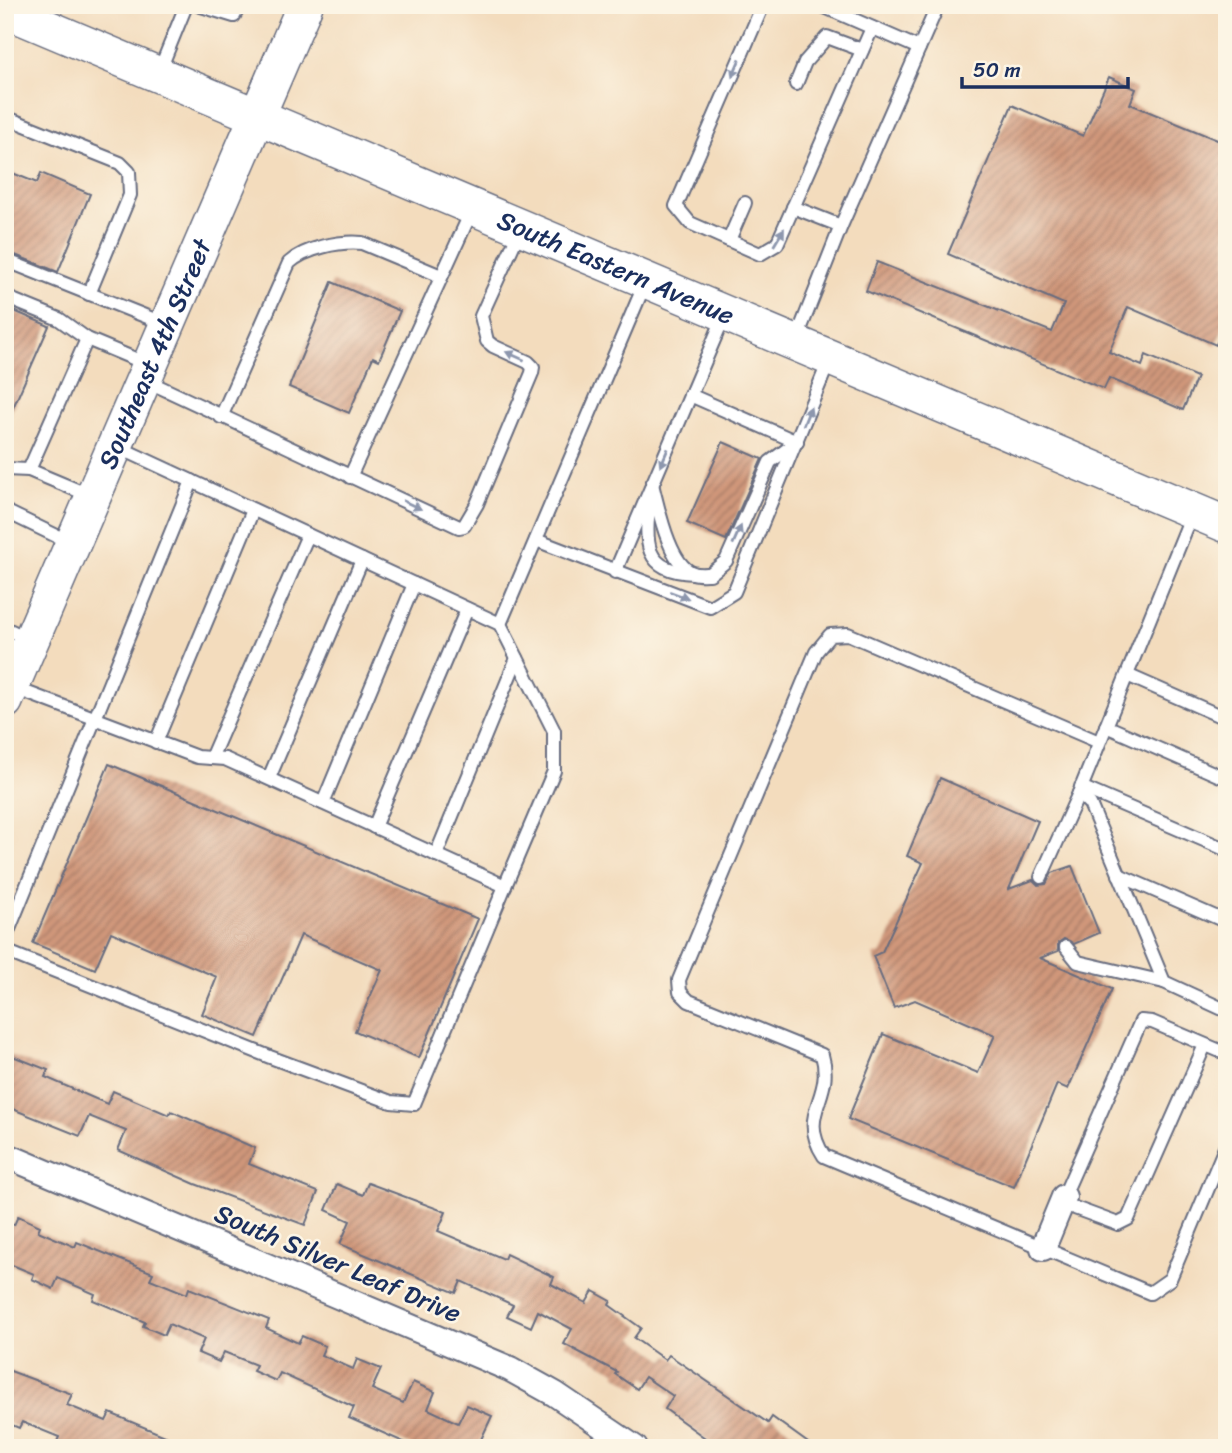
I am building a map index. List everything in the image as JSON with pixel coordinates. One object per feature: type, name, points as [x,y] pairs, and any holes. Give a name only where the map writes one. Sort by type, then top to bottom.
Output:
[{"type":"main road","name":"Southeast 4th Street","points":[[8,694],[18,635],[73,544],[305,5]]},
{"type":"main road","name":"South Eastern Avenue","points":[[5,10],[50,22],[158,74],[1227,525]]},
{"type":"street","name":"South Silver Leaf Drive","points":[[5,1155],[510,1369],[555,1394],[635,1448]]},
{"type":"street","points":[[1043,1248],[1064,1197]]},
{"type":"lane","points":[[158,74],[187,6],[234,16],[240,5]]},
{"type":"lane","points":[[763,5],[676,206],[690,223],[760,254],[777,244],[872,28]]},
{"type":"lane","points":[[820,5],[919,48]]},
{"type":"lane","points":[[795,343],[841,226],[938,5]]},
{"type":"lane","points":[[796,84],[805,62],[827,37],[862,50]]},
{"type":"lane","points":[[5,117],[120,163],[129,172],[130,195],[89,294]]},
{"type":"lane","points":[[729,240],[745,203]]},
{"type":"lane","points":[[350,477],[473,207]]},
{"type":"lane","points":[[793,207],[841,226]]},
{"type":"lane","points":[[5,297],[59,319],[87,339],[221,417],[459,527],[468,523],[533,367],[487,341],[481,316],[521,227]]},
{"type":"lane","points":[[221,417],[289,263],[300,253],[353,242],[362,243],[441,276]]},
{"type":"lane","points":[[5,260],[169,325]]},
{"type":"lane","points":[[500,624],[646,280]]},
{"type":"lane","points":[[615,572],[725,314]]},
{"type":"lane","points":[[29,470],[87,339]]},
{"type":"lane","points":[[536,540],[710,607],[734,592],[830,358]]},
{"type":"lane","points":[[690,395],[797,442]]},
{"type":"lane","points":[[652,484],[646,529],[649,550],[659,565],[675,573],[710,574],[726,561],[770,462],[797,442]]},
{"type":"lane","points":[[5,951],[282,1062],[391,1102],[414,1104],[554,771],[554,730],[500,624],[115,446]]},
{"type":"lane","points":[[5,469],[29,470],[93,497]]},
{"type":"lane","points":[[5,939],[97,721],[192,481]]},
{"type":"lane","points":[[652,484],[663,527],[679,563],[693,573]]},
{"type":"lane","points":[[156,742],[253,510]]},
{"type":"lane","points":[[5,511],[73,544]]},
{"type":"lane","points":[[1041,877],[1080,790],[1193,511]]},
{"type":"lane","points":[[211,758],[308,535]]},
{"type":"lane","points":[[269,778],[362,560]]},
{"type":"lane","points":[[323,803],[414,584]]},
{"type":"lane","points":[[374,827],[467,609]]},
{"type":"lane","points":[[1099,742],[848,634],[830,635],[816,652],[679,981],[680,992],[689,1001],[822,1055],[828,1073],[811,1127],[814,1140],[824,1156],[1150,1293],[1170,1279],[1227,1143]]},
{"type":"lane","points":[[436,855],[517,658]]},
{"type":"lane","points":[[1127,675],[1227,719]]},
{"type":"lane","points":[[8,694],[97,721],[197,757],[225,759],[505,886]]},
{"type":"lane","points":[[1105,726],[1227,779]]},
{"type":"lane","points":[[1080,790],[1227,850]]},
{"type":"lane","points":[[1080,790],[1090,804],[1164,982]]},
{"type":"lane","points":[[1119,875],[1227,922]]},
{"type":"lane","points":[[1066,947],[1078,962],[1164,982],[1227,1011]]},
{"type":"lane","points":[[1205,1045],[1128,1219],[1118,1224],[1072,1207],[1064,1197],[1133,1032],[1141,1021],[1152,1021],[1227,1054]]},
{"type":"building","points":[[1109,77],[1136,89],[1130,104],[1227,144],[1227,319],[1216,345],[1128,307],[1109,352],[1142,366],[1146,355],[1197,377],[1183,410],[1109,378],[1104,389],[866,291],[877,262],[1052,332],[1064,304],[948,254],[1012,105],[1083,136]]},
{"type":"building","points":[[5,170],[37,183],[41,173],[90,194],[58,272],[5,251]]},
{"type":"building","points":[[332,282],[400,311],[379,360],[373,357],[349,413],[289,387]]},
{"type":"building","points":[[5,307],[49,326],[5,426]]},
{"type":"building","points":[[723,442],[762,459],[726,540],[687,523]]},
{"type":"building","points":[[109,764],[478,919],[419,1058],[355,1031],[382,970],[301,935],[257,1037],[202,1014],[217,977],[111,932],[95,969],[33,943]]},
{"type":"building","points":[[940,778],[1038,821],[1009,889],[1033,880],[1038,885],[1046,884],[1052,873],[1072,866],[1099,933],[1074,944],[1064,939],[1058,943],[1058,951],[1040,958],[1112,989],[1068,1089],[1057,1084],[1014,1187],[848,1119],[883,1034],[978,1073],[995,1035],[915,1000],[894,1008],[873,956],[882,952],[923,863],[907,856]]},
{"type":"building","points":[[5,1053],[48,1070],[45,1077],[107,1104],[113,1091],[169,1115],[171,1111],[255,1148],[249,1164],[318,1192],[305,1225],[195,1184],[118,1150],[126,1131],[89,1116],[80,1136],[5,1106],[11,1091],[5,1088]]},
{"type":"building","points":[[368,1183],[446,1212],[438,1231],[504,1259],[506,1254],[554,1277],[551,1284],[586,1303],[593,1291],[611,1301],[609,1305],[641,1328],[634,1338],[665,1360],[669,1355],[768,1423],[772,1417],[815,1448],[719,1448],[665,1409],[673,1396],[645,1377],[637,1389],[615,1374],[617,1372],[564,1344],[572,1329],[538,1311],[531,1327],[507,1316],[513,1305],[461,1281],[456,1293],[340,1244],[350,1221],[326,1210],[337,1184],[363,1195]]},
{"type":"building","points":[[18,1216],[40,1226],[38,1231],[75,1247],[77,1242],[153,1273],[150,1279],[187,1294],[189,1288],[269,1320],[266,1328],[298,1343],[302,1336],[325,1346],[321,1355],[353,1369],[357,1359],[381,1369],[372,1389],[403,1403],[413,1382],[435,1392],[428,1409],[458,1423],[467,1405],[492,1416],[477,1448],[417,1448],[349,1418],[354,1407],[280,1373],[276,1381],[253,1371],[256,1365],[224,1352],[219,1362],[198,1353],[204,1339],[169,1324],[164,1335],[143,1326],[145,1322],[93,1300],[95,1294],[58,1278],[53,1289],[32,1279],[34,1274],[5,1262],[5,1221],[14,1225]]},
{"type":"building","points":[[5,1369],[72,1394],[67,1405],[106,1421],[110,1413],[194,1448],[66,1448],[56,1444],[59,1437],[22,1422],[19,1428],[5,1422]]}]
